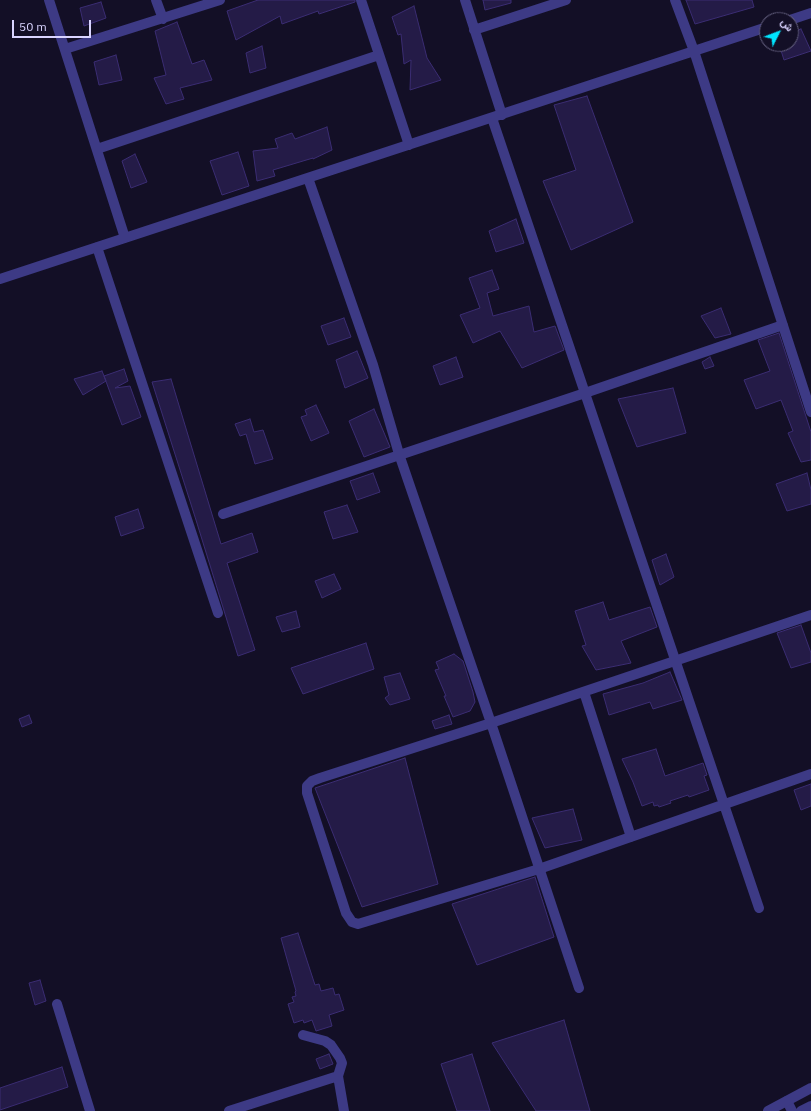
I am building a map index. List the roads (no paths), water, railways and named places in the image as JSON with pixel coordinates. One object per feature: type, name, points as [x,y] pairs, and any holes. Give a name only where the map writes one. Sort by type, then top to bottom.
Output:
[{"type":"street","points":[[49,0],[125,238]]},
{"type":"street","points":[[156,0],[163,19]]},
{"type":"street","points":[[65,49],[220,0]]},
{"type":"street","points":[[361,0],[409,145]]},
{"type":"street","points":[[465,0],[497,117],[585,393],[759,908]]},
{"type":"street","points":[[474,30],[566,0]]},
{"type":"street","points":[[675,0],[694,50],[811,412]]},
{"type":"street","points":[[799,17],[811,14]]},
{"type":"street","points":[[0,279],[497,117],[759,30]]},
{"type":"street","points":[[97,149],[379,55]]},
{"type":"street","points":[[308,178],[373,365],[399,454],[491,723],[579,988]]},
{"type":"street","points":[[97,247],[218,613]]},
{"type":"street","points":[[223,514],[585,393],[782,325]]},
{"type":"street","points":[[811,615],[675,662],[320,778],[312,781],[307,786],[307,793],[346,913],[352,922],[358,924],[539,869],[811,774]]},
{"type":"street","points":[[584,692],[631,837]]},
{"type":"street","points":[[57,1004],[90,1111]]},
{"type":"street","points":[[303,1035],[325,1041],[332,1045],[337,1051],[342,1063],[338,1076],[344,1111]]},
{"type":"street","points":[[229,1111],[338,1076]]},
{"type":"street","points":[[768,1111],[811,1088]]},
{"type":"street","points":[[787,1101],[792,1111]]},
{"type":"street","points":[[801,1111],[811,1106]]}]
